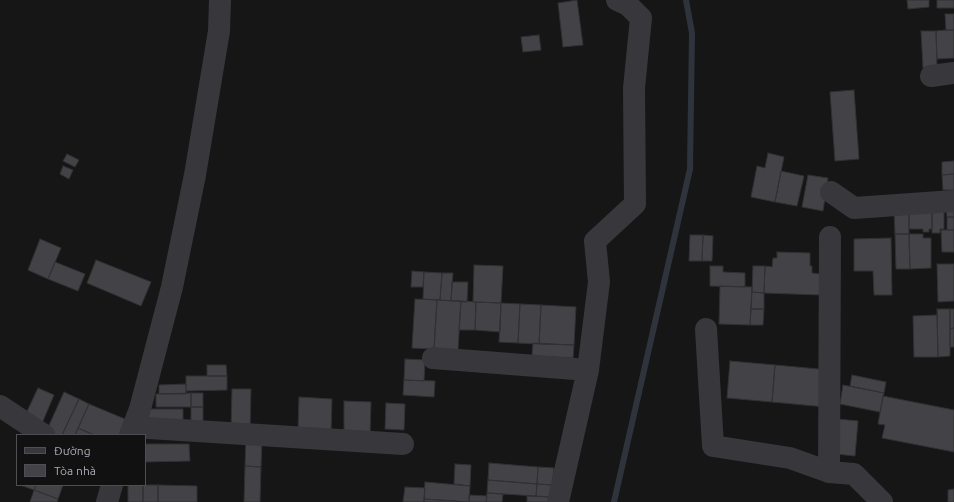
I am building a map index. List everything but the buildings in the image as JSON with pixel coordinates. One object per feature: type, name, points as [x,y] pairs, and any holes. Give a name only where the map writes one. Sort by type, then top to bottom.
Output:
[{"type":"street","points":[[220,0],[219,31],[195,175],[172,287],[132,431],[403,444]]},
{"type":"street","points":[[558,502],[588,370],[599,282],[595,241],[635,204],[634,88],[641,18],[628,5],[617,0]]},
{"type":"street","points":[[931,76],[954,73]]},
{"type":"street","points":[[831,192],[854,208],[954,201]]},
{"type":"street","points":[[829,472],[830,237]]},
{"type":"street","points":[[706,329],[713,446],[790,458],[829,472],[854,474],[882,502]]},
{"type":"street","points":[[433,358],[588,370]]},
{"type":"street","points":[[0,406],[42,434]]},
{"type":"street","points":[[107,502],[112,486]]},
{"type":"waterway","points":[[614,502],[690,169],[692,33],[686,0]]}]
